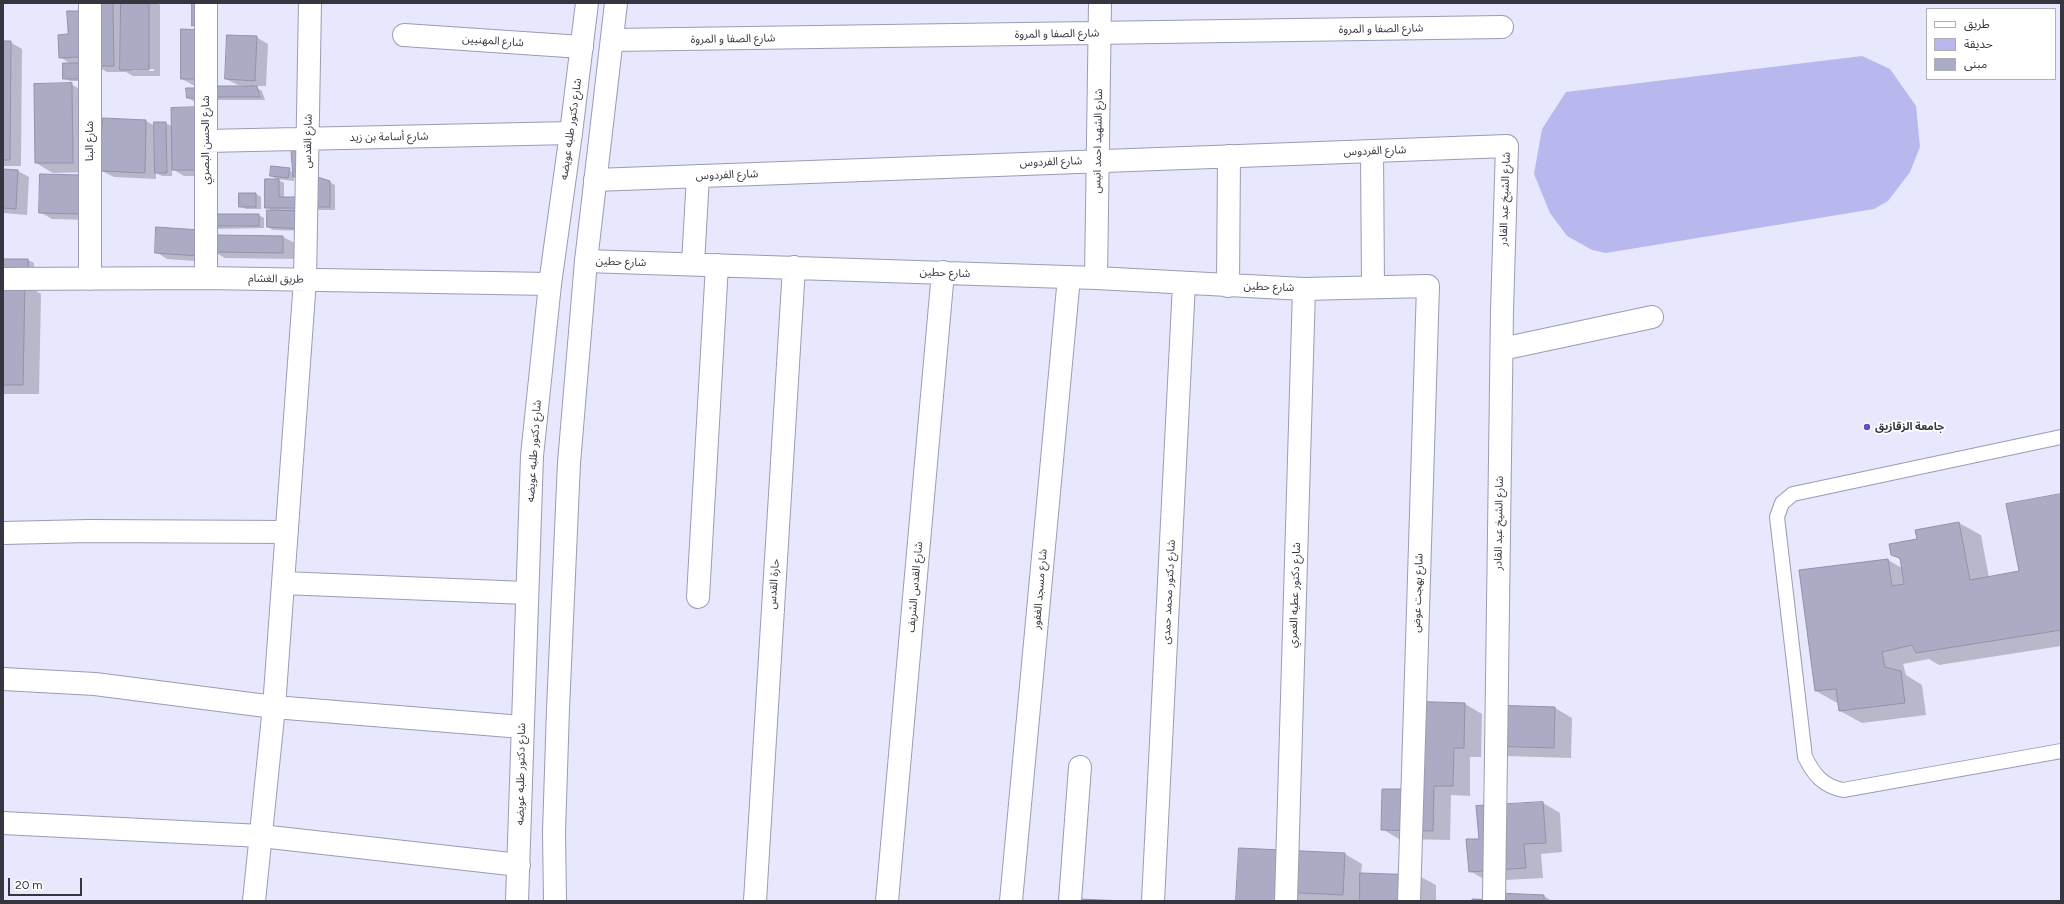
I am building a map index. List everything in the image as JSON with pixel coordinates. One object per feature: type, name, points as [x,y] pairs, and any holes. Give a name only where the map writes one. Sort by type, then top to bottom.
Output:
[{"type":"street","name":"شارع البنا","points":[[90,3],[90,279]]},
{"type":"street","name":"شارع الحسن البصري","points":[[206,3],[206,278]]},
{"type":"street","name":"شارع القدس","points":[[254,901],[274,707],[305,280],[310,3]]},
{"type":"street","name":"شارع دكتور طلبه عويضه","points":[[518,901],[526,593],[532,456],[550,284],[572,133],[587,3]]},
{"type":"street","points":[[555,901],[554,832],[562,586],[569,464],[586,261],[616,3]]},
{"type":"street","name":"شارع الشهيد احمد انيس","points":[[1096,278],[1100,3]]},
{"type":"street","name":"شارع الصفا و المروة","points":[[612,40],[1502,27]]},
{"type":"street","name":"شارع المهنيين","points":[[404,35],[582,47]]},
{"type":"street","name":"شارع أسامة بن زيد","points":[[206,141],[572,133]]},
{"type":"street","name":"شارع الفردوس","points":[[595,180],[1507,146]]},
{"type":"street","name":"شارع الشيخ عبد القادر","points":[[1494,901],[1502,349],[1507,146]]},
{"type":"street","points":[[1372,152],[1373,286]]},
{"type":"street","points":[[1228,286],[1229,156]]},
{"type":"street","points":[[693,264],[698,176]]},
{"type":"street","name":"شارع حطين","points":[[586,261],[943,272],[1096,278],[1304,289],[1373,286],[1428,286]]},
{"type":"street","points":[[698,597],[717,265]]},
{"type":"street","name":"حارة القدس","points":[[755,901],[794,268]]},
{"type":"street","name":"شارع القدس الشريف","points":[[887,901],[943,272]]},
{"type":"street","name":"شارع مسجد الغفور","points":[[1011,901],[1069,277]]},
{"type":"street","name":"طريق الغشام","points":[[3,279],[206,278],[550,284]]},
{"type":"street","name":"شارع دكتور محمد حمدى","points":[[1153,901],[1184,283]]},
{"type":"street","name":"شارع بهجت عوض","points":[[1409,901],[1428,286]]},
{"type":"street","name":"شارع دكتور عطيه الغمري","points":[[1286,901],[1304,289]]},
{"type":"street","points":[[1502,349],[1652,317]]},
{"type":"street","points":[[3,533],[89,531],[287,532]]},
{"type":"street","points":[[283,583],[526,593]]},
{"type":"street","points":[[3,679],[95,684],[274,707],[522,727]]},
{"type":"street","points":[[1070,901],[1080,768]]},
{"type":"street","points":[[3,823],[261,836],[519,865]]},
{"type":"lane","points":[[2061,437],[1793,494],[1782,503],[1777,517],[1805,757],[1812,771],[1821,782],[1831,788],[1843,790],[2061,751]]},
{"type":"green space","points":[[1862,56],[1890,69],[1916,106],[1920,147],[1910,172],[1888,201],[1874,209],[1606,253],[1592,250],[1567,236],[1550,213],[1534,174],[1542,129],[1566,92]]},
{"type":"building","points":[[94,3],[113,3],[114,66],[95,66]]},
{"type":"building","points":[[121,3],[149,3],[149,70],[120,70]]},
{"type":"building","points":[[192,3],[203,3],[203,22],[192,26]]},
{"type":"building","points":[[67,11],[79,11],[81,57],[59,58],[58,35],[68,34]]},
{"type":"building","points":[[181,29],[202,30],[202,79],[181,79]]},
{"type":"building","points":[[227,35],[257,36],[255,81],[225,79]]},
{"type":"building","points":[[3,41],[11,41],[10,160],[3,160]]},
{"type":"building","points":[[63,63],[79,63],[80,79],[63,79]]},
{"type":"building","points":[[72,83],[73,163],[35,163],[34,84]]},
{"type":"building","points":[[211,86],[257,86],[260,97],[211,97]]},
{"type":"building","points":[[186,88],[202,88],[202,98],[187,98]]},
{"type":"building","points":[[200,107],[202,170],[172,170],[171,108]]},
{"type":"building","points":[[103,118],[146,120],[145,173],[101,171]]},
{"type":"building","points":[[154,122],[166,122],[167,173],[155,173]]},
{"type":"building","points":[[302,149],[303,177],[293,177],[291,150]]},
{"type":"building","points":[[271,166],[290,168],[288,178],[270,176]]},
{"type":"building","points":[[3,169],[18,170],[16,209],[3,208]]},
{"type":"building","points":[[40,174],[81,175],[80,214],[39,213]]},
{"type":"building","points":[[311,175],[330,181],[330,207],[311,207]]},
{"type":"building","points":[[265,179],[279,179],[279,197],[303,197],[303,208],[265,208]]},
{"type":"building","points":[[239,193],[256,193],[256,207],[239,207]]},
{"type":"building","points":[[267,210],[302,211],[302,229],[267,227]]},
{"type":"building","points":[[210,214],[259,214],[259,226],[210,226]]},
{"type":"building","points":[[156,227],[200,230],[198,256],[155,253]]},
{"type":"building","points":[[213,235],[283,236],[283,253],[213,252]]},
{"type":"building","points":[[3,259],[28,259],[29,274],[3,274]]},
{"type":"building","points":[[3,283],[25,283],[23,385],[3,385]]},
{"type":"building","points":[[2061,494],[2061,630],[1916,653],[1912,645],[1882,652],[1885,667],[1901,671],[1905,703],[1839,711],[1836,689],[1815,691],[1799,570],[1888,559],[1892,586],[1904,584],[1900,558],[1891,555],[1889,544],[1917,539],[1915,530],[1959,522],[1970,580],[2019,571],[2006,504]]},
{"type":"building","points":[[1405,701],[1465,703],[1464,748],[1454,748],[1453,786],[1434,786],[1433,831],[1381,830],[1382,789],[1403,789]]},
{"type":"building","points":[[1487,705],[1555,707],[1554,748],[1487,746]]},
{"type":"building","points":[[1543,802],[1546,843],[1524,844],[1526,868],[1469,872],[1466,839],[1479,839],[1476,806]]},
{"type":"building","points":[[1239,848],[1345,853],[1343,895],[1281,892],[1281,901],[1236,901]]},
{"type":"building","points":[[1360,873],[1420,875],[1419,901],[1360,901]]},
{"type":"building","points":[[1498,893],[1544,895],[1544,901],[1472,901],[1472,899],[1498,900]]},
{"type":"building","points":[[1079,899],[1124,901],[1078,901]]},
{"type":"place","name":"جامعة الزقازيق","points":[[1867,427]]}]
